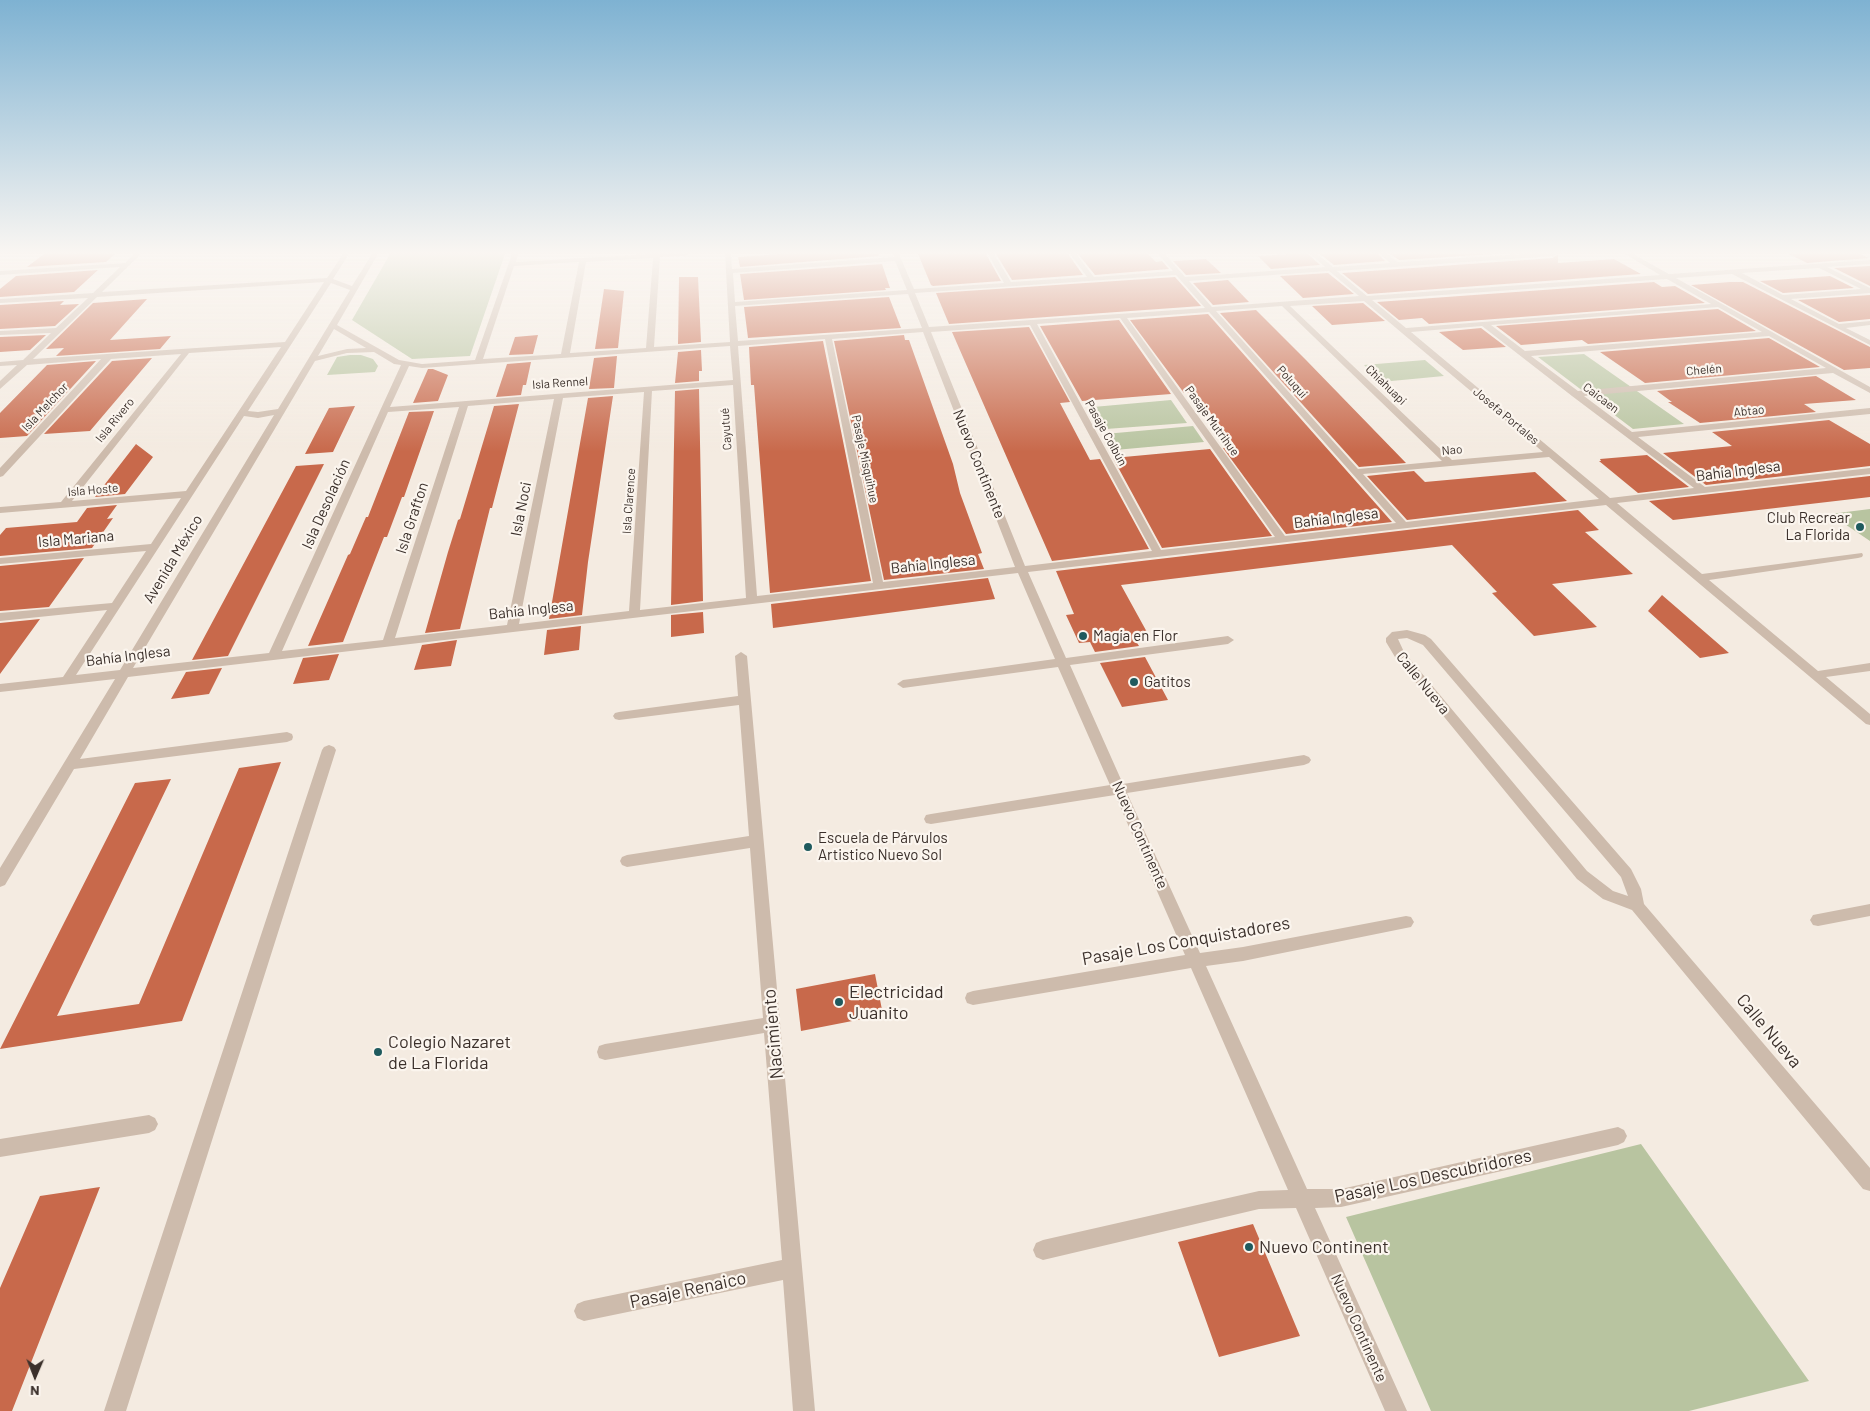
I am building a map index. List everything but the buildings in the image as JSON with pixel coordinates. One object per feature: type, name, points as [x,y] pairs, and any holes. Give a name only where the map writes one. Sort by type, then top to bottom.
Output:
[{"type":"street","points":[[0,386],[69,320]]},
{"type":"street","name":"Avenida México","points":[[68,680],[303,320]]},
{"type":"street","name":"Avenida México","points":[[0,881],[334,320]]},
{"type":"street","points":[[478,362],[492,320]]},
{"type":"street","points":[[565,356],[572,320]]},
{"type":"street","points":[[650,350],[652,320]]},
{"type":"street","name":"Cayutué","points":[[733,320],[752,601]]},
{"type":"street","name":"Nuevo Continente","points":[[921,320],[1022,571],[1396,1411]]},
{"type":"street","points":[[332,324],[405,365],[422,366],[1064,320]]},
{"type":"street","name":"Pasaje Mutrihue","points":[[1125,320],[1284,540]]},
{"type":"street","name":"Poluqui","points":[[1220,320],[1404,526]]},
{"type":"street","name":"Chiahuapi","points":[[1300,320],[1449,463]]},
{"type":"street","name":"Josefa Portales","points":[[1392,320],[1870,721]]},
{"type":"street","points":[[1404,330],[1538,320]]},
{"type":"street","points":[[1745,320],[1870,390]]},
{"type":"street","points":[[1826,320],[1870,343]]},
{"type":"street","name":"Pasaje Colbún","points":[[1032,322],[1159,554]]},
{"type":"street","points":[[1837,326],[1870,323]]},
{"type":"street","name":"Caicaen","points":[[1484,324],[1704,491]]},
{"type":"street","points":[[0,333],[59,330]]},
{"type":"street","points":[[1523,354],[1771,334]]},
{"type":"street","name":"Pasaje Misquihue","points":[[828,337],[879,587]]},
{"type":"street","points":[[0,364],[287,344]]},
{"type":"street","points":[[310,360],[347,351],[376,350]]},
{"type":"street","name":"Isla Rivero","points":[[64,505],[186,351]]},
{"type":"street","name":"Isla Melchor","points":[[0,474],[109,356]]},
{"type":"street","name":"Isla Desolación","points":[[274,656],[405,365]]},
{"type":"street","name":"Chelén","points":[[1575,394],[1836,370]]},
{"type":"street","name":"Isla Rennel","points":[[385,410],[737,382]]},
{"type":"street","name":"Isla Clarence","points":[[634,614],[648,389]]},
{"type":"street","name":"Isla Noci","points":[[512,628],[559,396]]},
{"type":"street","name":"Isla Grafton","points":[[388,642],[465,404]]},
{"type":"street","points":[[242,413],[258,415],[281,411]]},
{"type":"street","name":"Abtao","points":[[1630,435],[1870,411]]},
{"type":"street","name":"Nao","points":[[1356,472],[1550,454]]},
{"type":"street","name":"Bahía Inglesa","points":[[0,688],[124,672],[1022,571],[1870,472]]},
{"type":"street","name":"Isla Hoste","points":[[0,510],[189,494]]},
{"type":"street","name":"Isla Mariana","points":[[0,561],[154,547]]},
{"type":"street","points":[[1698,578],[1858,555]]},
{"type":"street","points":[[0,617],[116,606]]},
{"type":"street","name":"Calle Nueva","points":[[1637,906],[1634,889],[1626,873],[1427,642],[1407,634],[1396,635],[1392,638],[1398,654],[1582,875],[1608,895],[1637,906],[1870,1182]]},
{"type":"street","points":[[903,684],[1228,640]]},
{"type":"street","name":"Nacimiento","points":[[741,656],[804,1411]]},
{"type":"street","points":[[1815,675],[1870,667]]},
{"type":"street","points":[[619,716],[744,700]]},
{"type":"street","points":[[69,765],[287,737]]},
{"type":"street","points":[[115,1411],[328,750]]},
{"type":"street","points":[[931,819],[1304,760]]},
{"type":"street","points":[[627,861],[756,841]]},
{"type":"street","points":[[1818,920],[1870,910]]},
{"type":"street","name":"Pasaje Los Conquistadores","points":[[973,998],[1196,960],[1243,954],[1406,922]]},
{"type":"street","points":[[605,1052],[772,1024]]},
{"type":"street","points":[[0,1148],[149,1124]]},
{"type":"street","name":"Pasaje Los Descubridores","points":[[1043,1250],[1259,1200],[1341,1198],[1618,1136]]},
{"type":"street","name":"Pasaje Renaico","points":[[584,1311],[792,1268]]},
{"type":"green space","points":[[352,320],[482,320],[470,356],[412,359]]},
{"type":"green space","points":[[1584,354],[1684,424],[1633,429],[1538,357]]},
{"type":"green space","points":[[361,355],[373,359],[378,366],[375,372],[327,375],[337,357]]},
{"type":"green space","points":[[1425,360],[1444,376],[1381,382],[1364,365]]},
{"type":"green space","points":[[1171,400],[1187,423],[1106,429],[1093,407]]},
{"type":"green space","points":[[1193,426],[1204,442],[1115,450],[1105,434]]},
{"type":"green space","name":"Club Recrear La Florida","points":[[1870,509],[1870,541],[1830,514]]},
{"type":"green space","points":[[1641,1144],[1809,1381],[1689,1411],[1431,1411],[1346,1217]]},
{"type":"place","name":"Club Recrear La Florida","points":[[1860,527]]},
{"type":"place","name":"Magía en Flor","points":[[1083,636]]},
{"type":"place","name":"Gatitos","points":[[1134,682]]},
{"type":"place","name":"Escuela de Párvulos Artistico Nuevo Sol","points":[[808,847]]},
{"type":"place","name":"Electricidad Juanito","points":[[839,1002]]},
{"type":"place","name":"Colegio Nazaret de La Florida","points":[[378,1052]]},
{"type":"place","name":"Nuevo Continent","points":[[1249,1247]]}]
